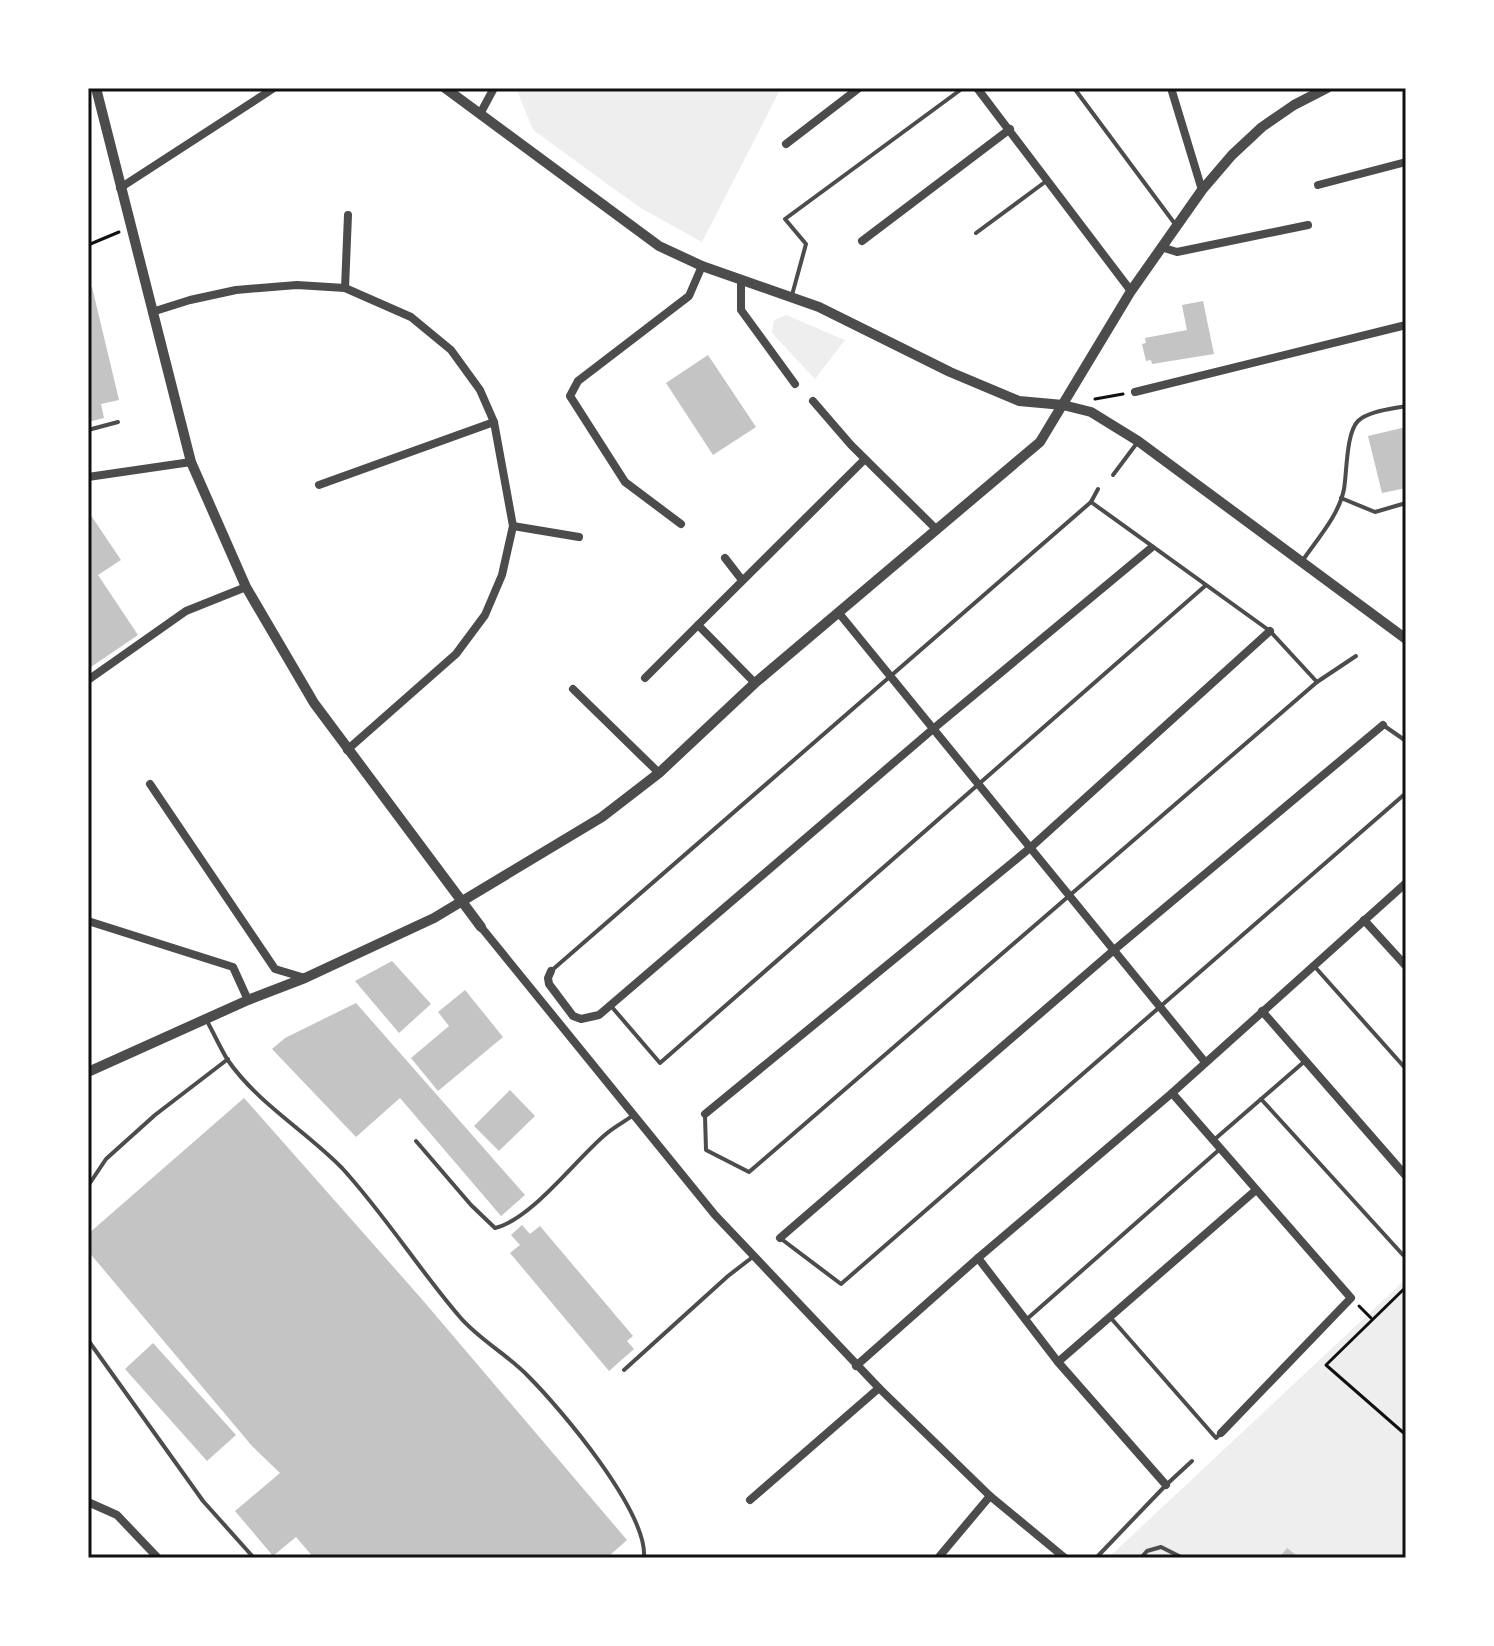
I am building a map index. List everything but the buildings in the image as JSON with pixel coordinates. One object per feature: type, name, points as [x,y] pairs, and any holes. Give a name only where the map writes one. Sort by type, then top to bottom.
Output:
[{"type":"street","points":[[96,88],[191,462],[246,587],[314,703],[481,927],[715,1215],[856,1366],[990,1496],[1065,1558]]},
{"type":"street","points":[[120,188],[274,88]]},
{"type":"street","points":[[445,88],[659,246],[702,266],[819,307],[950,372],[1019,401],[1063,405],[1091,412],[1138,441],[1406,639]]},
{"type":"street","points":[[480,114],[494,88]]},
{"type":"street","points":[[786,144],[859,88]]},
{"type":"street","points":[[977,88],[1131,291]]},
{"type":"street","points":[[1171,88],[1202,190]]},
{"type":"street","points":[[88,1072],[434,918],[602,817],[659,773],[755,683],[1040,442],[1131,291],[1202,190],[1232,155],[1262,127],[1294,105],[1327,88]]},
{"type":"street","points":[[862,241],[1010,129]]},
{"type":"street","points":[[1318,185],[1406,162]]},
{"type":"street","points":[[345,288],[348,215]]},
{"type":"street","points":[[1161,247],[1177,252],[1308,225]]},
{"type":"street","points":[[681,524],[625,482],[570,396],[578,381],[689,296],[702,266]]},
{"type":"street","points":[[741,280],[741,310],[795,384]]},
{"type":"street","points":[[152,312],[236,290],[297,285],[345,288],[411,317],[451,350],[480,390],[494,422],[513,526],[502,575],[485,615],[456,654],[347,750]]},
{"type":"street","points":[[1135,392],[1406,325]]},
{"type":"street","points":[[813,401],[865,459],[936,529]]},
{"type":"street","points":[[319,485],[494,422]]},
{"type":"street","points":[[645,678],[865,459]]},
{"type":"street","points":[[88,477],[191,462]]},
{"type":"street","points":[[513,526],[579,537]]},
{"type":"street","points":[[551,971],[549,984],[573,1016],[590,1018],[611,1006],[933,729],[1151,548]]},
{"type":"street","points":[[725,558],[742,580]]},
{"type":"street","points":[[88,680],[186,611],[246,587]]},
{"type":"street","points":[[838,612],[1205,1062]]},
{"type":"street","points":[[698,625],[755,683]]},
{"type":"street","points":[[705,1114],[1030,848],[1270,631]]},
{"type":"street","points":[[573,689],[659,773]]},
{"type":"street","points":[[780,1238],[1114,950],[1383,725]]},
{"type":"street","points":[[150,784],[275,969],[305,978]]},
{"type":"street","points":[[856,1366],[1172,1093],[1406,883]]},
{"type":"street","points":[[1364,920],[1406,966]]},
{"type":"street","points":[[88,921],[233,967],[248,1000]]},
{"type":"street","points":[[1262,1011],[1406,1176]]},
{"type":"street","points":[[1172,1093],[1351,1298],[1221,1433]]},
{"type":"street","points":[[1058,1362],[1256,1190]]},
{"type":"street","points":[[978,1258],[1058,1362],[1166,1485]]},
{"type":"street","points":[[750,1500],[879,1388]]},
{"type":"street","points":[[938,1558],[990,1496]]},
{"type":"street","points":[[88,1502],[117,1515],[158,1558]]},
{"type":"lane","points":[[792,297],[806,244],[785,219],[963,88]]},
{"type":"lane","points":[[1074,88],[1176,226]]},
{"type":"lane","points":[[976,233],[1047,180]]},
{"type":"lane","points":[[1301,562],[1333,517],[1341,498],[1355,424],[1364,416],[1406,406]]},
{"type":"lane","points":[[88,430],[118,422]]},
{"type":"lane","points":[[1113,475],[1138,441]]},
{"type":"lane","points":[[551,971],[1091,502],[1098,489]]},
{"type":"lane","points":[[1341,498],[1375,512],[1406,503]]},
{"type":"lane","points":[[1091,502],[1270,631],[1317,682]]},
{"type":"lane","points":[[611,1006],[660,1063],[1205,586]]},
{"type":"lane","points":[[705,1114],[706,1150],[749,1172],[1317,682],[1356,656]]},
{"type":"lane","points":[[1383,725],[1406,741]]},
{"type":"lane","points":[[780,1238],[841,1284],[1406,793]]},
{"type":"lane","points":[[1313,965],[1406,1069]]},
{"type":"lane","points":[[206,1019],[228,1059],[251,1087],[339,1165],[377,1207],[461,1319],[528,1375],[583,1440],[635,1519],[645,1548],[644,1558]]},
{"type":"lane","points":[[88,1186],[106,1159],[155,1115],[228,1059]]},
{"type":"lane","points":[[1213,1141],[1305,1061]]},
{"type":"lane","points":[[1261,1099],[1403,1255]]},
{"type":"lane","points":[[416,1141],[495,1228],[523,1214],[606,1134],[634,1114]]},
{"type":"lane","points":[[1025,1320],[1220,1149]]},
{"type":"lane","points":[[624,1370],[754,1256]]},
{"type":"lane","points":[[1110,1317],[1216,1438],[1221,1433]]},
{"type":"lane","points":[[88,1340],[203,1501],[254,1558]]},
{"type":"lane","points":[[1096,1558],[1192,1461]]},
{"type":"lane","points":[[1141,1558],[1147,1551],[1161,1547],[1183,1558]]},
{"type":"path","points":[[88,245],[131,229]]},
{"type":"path","points":[[1092,400],[1135,392]]},
{"type":"path","points":[[1406,1287],[1326,1365],[1406,1435]]},
{"type":"path","points":[[1351,1298],[1372,1319]]},
{"type":"shaded area","points":[[516,88],[781,88],[702,242],[639,207],[533,130]]},
{"type":"shaded area","points":[[786,315],[845,340],[815,379],[772,333],[774,320]]},
{"type":"shaded area","points":[[1406,1279],[1406,1558],[1108,1558]]}]
